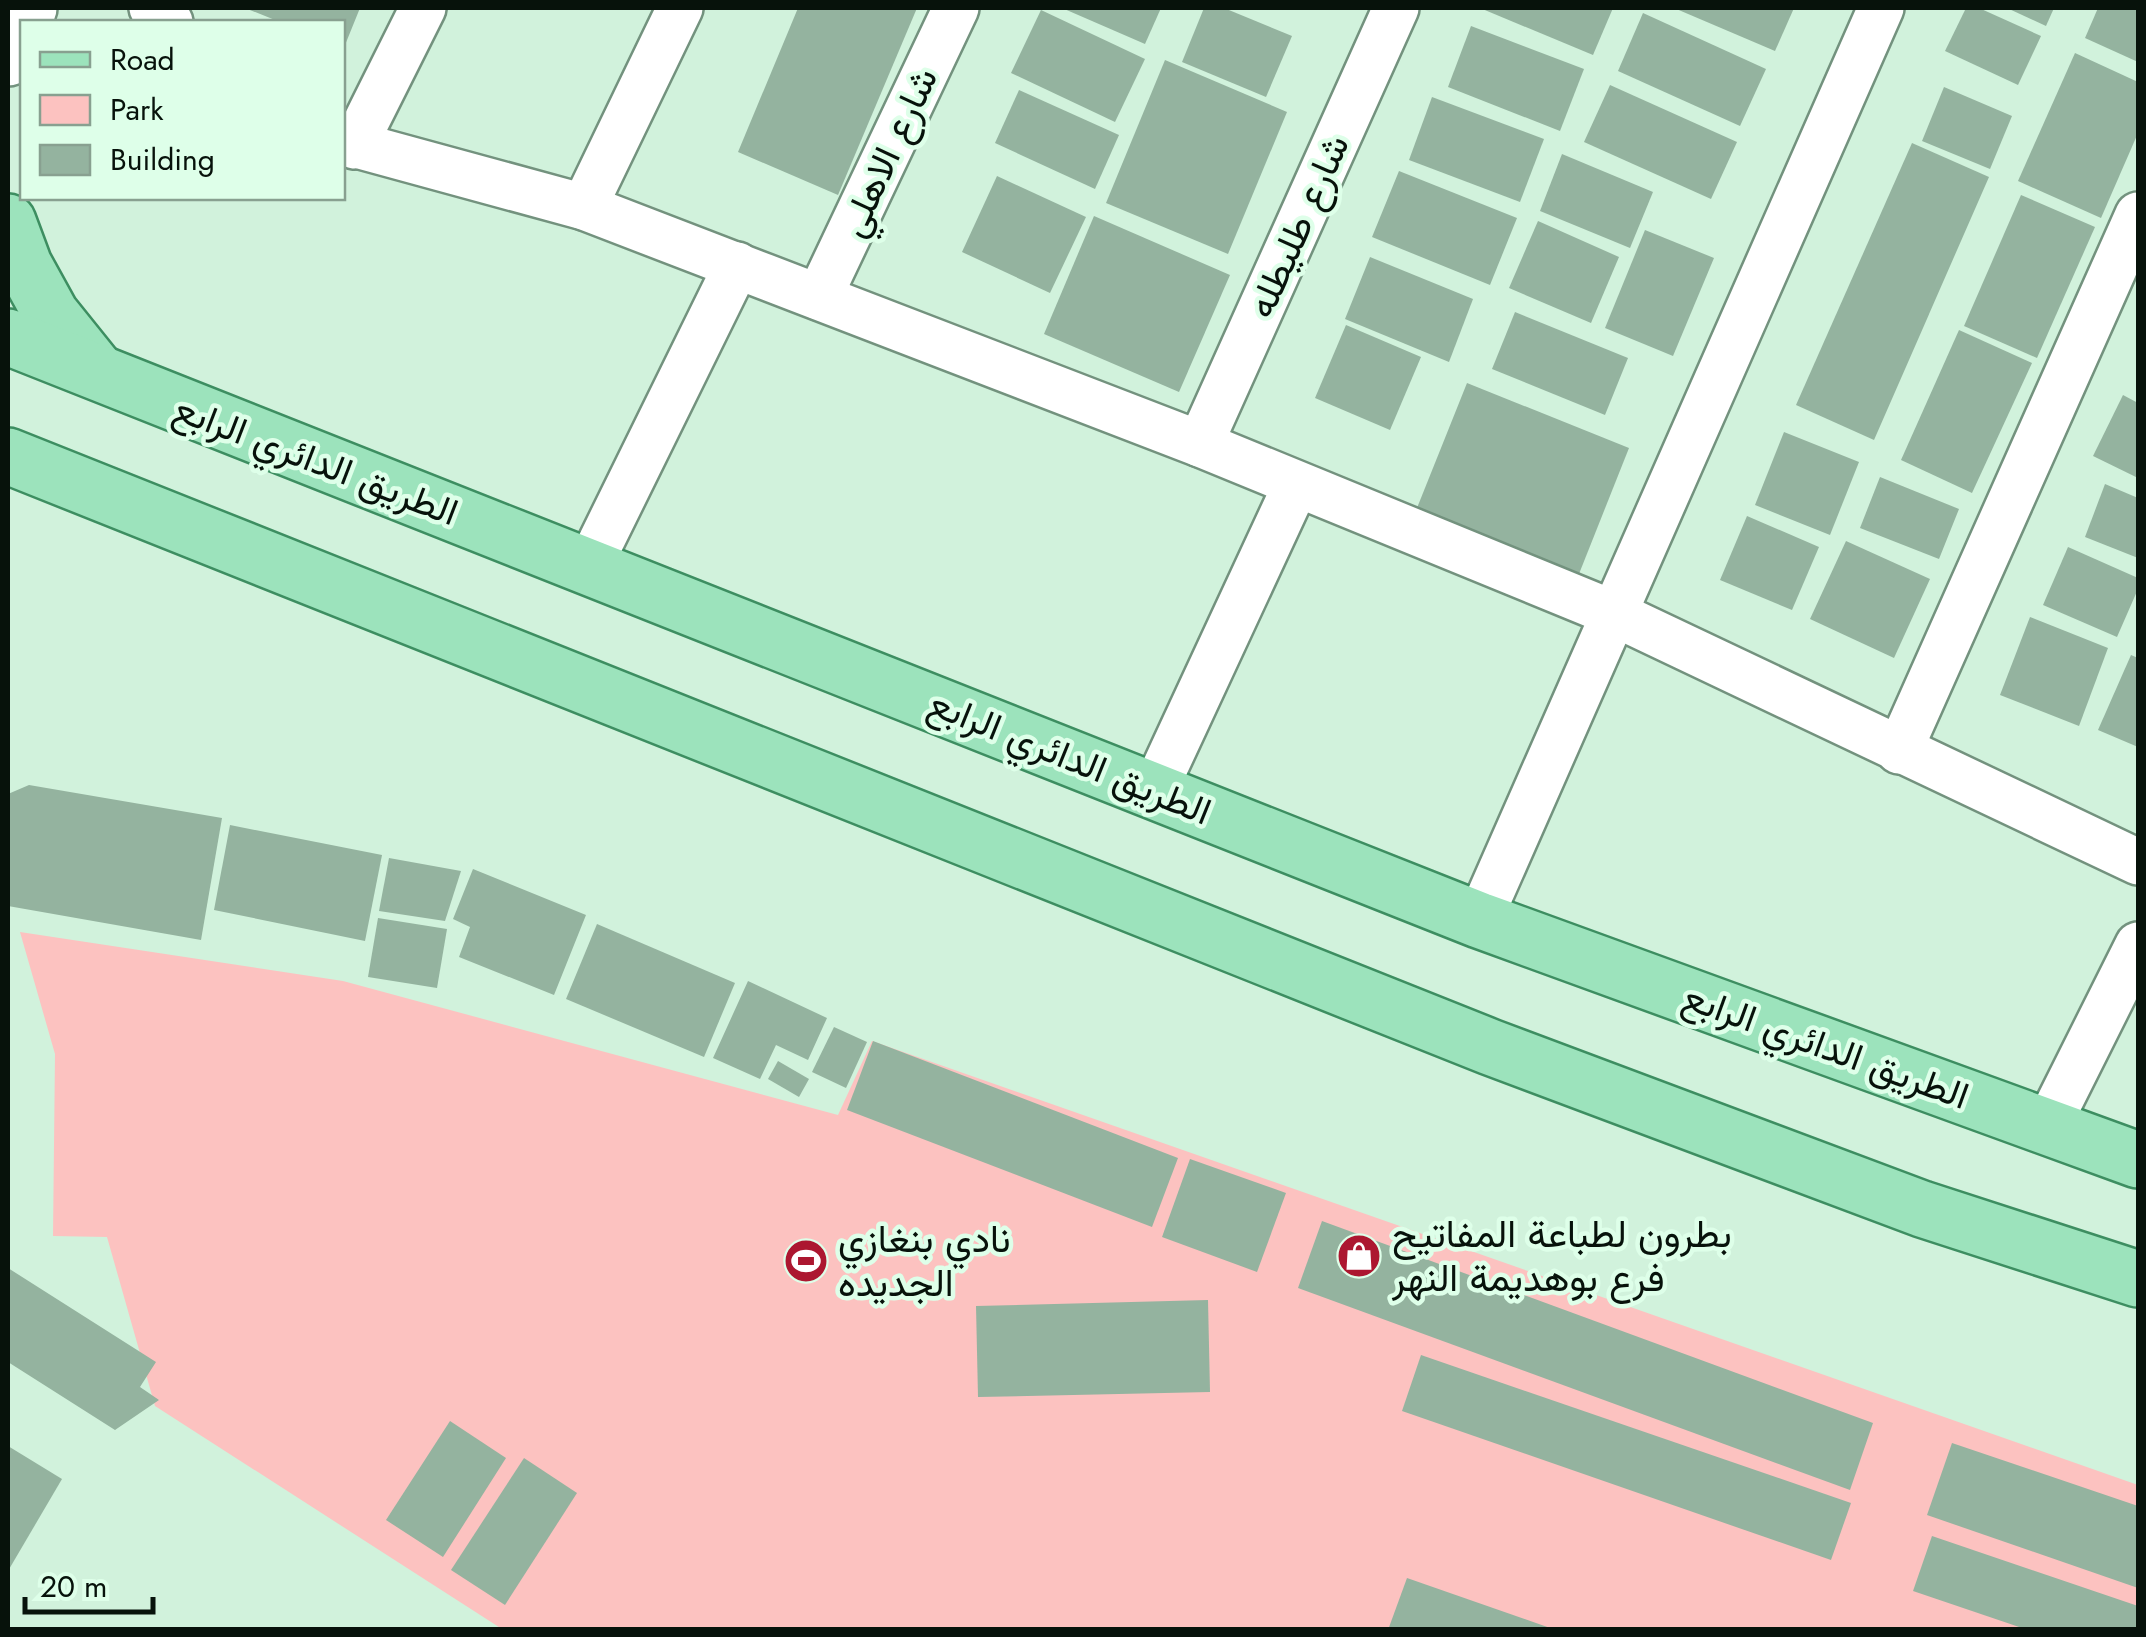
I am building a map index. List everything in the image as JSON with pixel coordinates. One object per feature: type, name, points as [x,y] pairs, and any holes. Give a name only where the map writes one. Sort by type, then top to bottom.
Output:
[{"type":"main road","points":[[8,58],[20,28]]},
{"type":"main road","points":[[8,222],[24,265],[51,314],[102,376]]},
{"type":"main road","name":"الطريق الدائري الرابع","points":[[8,337],[1480,920],[2138,1160]]},
{"type":"main road","points":[[8,456],[1490,1047],[1922,1209],[2138,1279]]},
{"type":"main road","points":[[8,480],[83,487]]},
{"type":"street","points":[[423,8],[348,144],[584,207],[1200,444],[1615,614],[2138,862]]},
{"type":"street","points":[[584,207],[680,8]]},
{"type":"street","name":"شارع الاهلي","points":[[820,297],[956,8]]},
{"type":"street","name":"شارع طليطله","points":[[1200,444],[1396,8]]},
{"type":"street","points":[[1480,920],[1881,8]]},
{"type":"street","points":[[1899,750],[2138,214]]},
{"type":"street","points":[[589,566],[737,265]]},
{"type":"street","points":[[1154,791],[1296,485]]},
{"type":"street","points":[[2046,1127],[2138,945]]},
{"type":"green space","name":"نادي بنغازي الجديده","points":[[20,932],[343,981],[838,1115],[872,1041],[2138,1485],[2138,1629],[502,1629],[155,1406],[107,1237],[53,1236],[55,1054]]},
{"type":"building","points":[[245,8],[360,8],[345,45],[345,20],[275,20]]},
{"type":"building","points":[[798,8],[917,8],[838,195],[738,152]]},
{"type":"building","points":[[1062,8],[1161,8],[1145,44]]},
{"type":"building","points":[[1204,8],[1224,8],[1292,36],[1266,97],[1182,62]]},
{"type":"building","points":[[1480,8],[1613,8],[1593,55]]},
{"type":"building","points":[[1674,8],[1794,8],[1775,51]]},
{"type":"building","points":[[1966,8],[1979,8],[2041,36],[2018,85],[1945,51]]},
{"type":"building","points":[[2007,8],[2054,8],[2046,26]]},
{"type":"building","points":[[2098,8],[2138,8],[2138,62],[2085,38]]},
{"type":"building","points":[[1041,10],[1145,59],[1115,122],[1011,73]]},
{"type":"building","points":[[1643,13],[1766,69],[1740,126],[1618,71]]},
{"type":"building","points":[[1471,26],[1584,69],[1560,131],[1448,87]]},
{"type":"building","points":[[2075,53],[2138,82],[2138,133],[2101,218],[2018,181]]},
{"type":"building","points":[[1165,60],[1287,112],[1228,254],[1106,203]]},
{"type":"building","points":[[1610,85],[1737,142],[1711,199],[1584,142]]},
{"type":"building","points":[[1944,87],[2012,116],[1990,169],[1922,141]]},
{"type":"building","points":[[1019,90],[1119,135],[1095,189],[995,143]]},
{"type":"building","points":[[1432,97],[1544,139],[1520,202],[1409,160]]},
{"type":"building","points":[[1912,143],[1989,177],[1874,440],[1796,405]]},
{"type":"building","points":[[1562,154],[1653,192],[1630,248],[1540,211]]},
{"type":"building","points":[[1399,171],[1517,218],[1490,285],[1372,237]]},
{"type":"building","points":[[997,176],[1086,217],[1050,293],[962,252]]},
{"type":"building","points":[[2021,195],[2095,227],[2037,358],[1964,326]]},
{"type":"building","points":[[1094,216],[1230,275],[1179,392],[1044,334]]},
{"type":"building","points":[[1538,221],[1619,257],[1591,323],[1509,288]]},
{"type":"building","points":[[1645,230],[1714,258],[1673,356],[1605,328]]},
{"type":"building","points":[[1370,257],[1473,299],[1449,362],[1345,319]]},
{"type":"building","points":[[1515,312],[1628,358],[1605,415],[1492,369]]},
{"type":"building","points":[[1346,325],[1421,357],[1390,430],[1315,398]]},
{"type":"building","points":[[1959,330],[2032,363],[1972,493],[1901,460]]},
{"type":"building","points":[[1467,383],[1629,448],[1575,584],[1413,518]]},
{"type":"building","points":[[2123,395],[2138,403],[2138,478],[2093,456]]},
{"type":"building","points":[[1784,432],[1859,462],[1830,535],[1755,505]]},
{"type":"building","points":[[1880,477],[1959,509],[1939,559],[1860,528]]},
{"type":"building","points":[[2105,484],[2138,498],[2138,558],[2085,537]]},
{"type":"building","points":[[1747,516],[1819,547],[1792,610],[1720,580]]},
{"type":"building","points":[[1846,541],[1930,579],[1894,658],[1810,619]]},
{"type":"building","points":[[2068,547],[2138,578],[2138,589],[2117,637],[2043,605]]},
{"type":"building","points":[[2030,617],[2108,648],[2079,726],[2000,695]]},
{"type":"building","points":[[2131,655],[2138,658],[2138,747],[2098,730]]},
{"type":"building","points":[[29,785],[222,818],[201,940],[8,906],[8,794]]},
{"type":"building","points":[[230,825],[382,855],[365,941],[214,910]]},
{"type":"building","points":[[389,858],[461,871],[445,921],[379,911]]},
{"type":"building","points":[[473,869],[586,915],[554,995],[459,957],[470,927],[453,919]]},
{"type":"building","points":[[378,918],[447,929],[437,988],[368,977]]},
{"type":"building","points":[[597,924],[735,983],[704,1057],[566,999]]},
{"type":"building","points":[[748,981],[827,1018],[808,1060],[776,1045],[760,1079],[713,1058]]},
{"type":"building","points":[[834,1027],[867,1042],[846,1088],[812,1072]]},
{"type":"building","points":[[873,1041],[1178,1158],[1152,1227],[847,1110]]},
{"type":"building","points":[[778,1061],[809,1079],[799,1097],[768,1079]]},
{"type":"building","points":[[1190,1159],[1286,1193],[1257,1272],[1162,1237]]},
{"type":"building","points":[[1322,1221],[1873,1423],[1850,1490],[1298,1288]]},
{"type":"building","points":[[8,1268],[156,1362],[140,1387],[159,1400],[115,1430],[8,1362]]},
{"type":"building","points":[[1208,1300],[1210,1392],[978,1397],[976,1306]]},
{"type":"building","points":[[1421,1355],[1851,1503],[1831,1560],[1402,1411]]},
{"type":"building","points":[[450,1421],[506,1458],[443,1557],[386,1520]]},
{"type":"building","points":[[1952,1443],[2138,1506],[2138,1588],[1927,1515]]},
{"type":"building","points":[[8,1446],[62,1479],[8,1571]]},
{"type":"building","points":[[524,1458],[577,1493],[505,1605],[451,1570]]},
{"type":"building","points":[[1932,1536],[2138,1606],[2138,1630],[2028,1630],[1913,1591]]},
{"type":"building","points":[[1407,1578],[1553,1629],[1553,1630],[1388,1630]]},
{"type":"place","name":"بطرون لطباعة المفاتيح فرع بوهديمة النهر","points":[[1359,1256]]},
{"type":"place","name":"نادي بنغازي الجديده","points":[[806,1261]]}]
